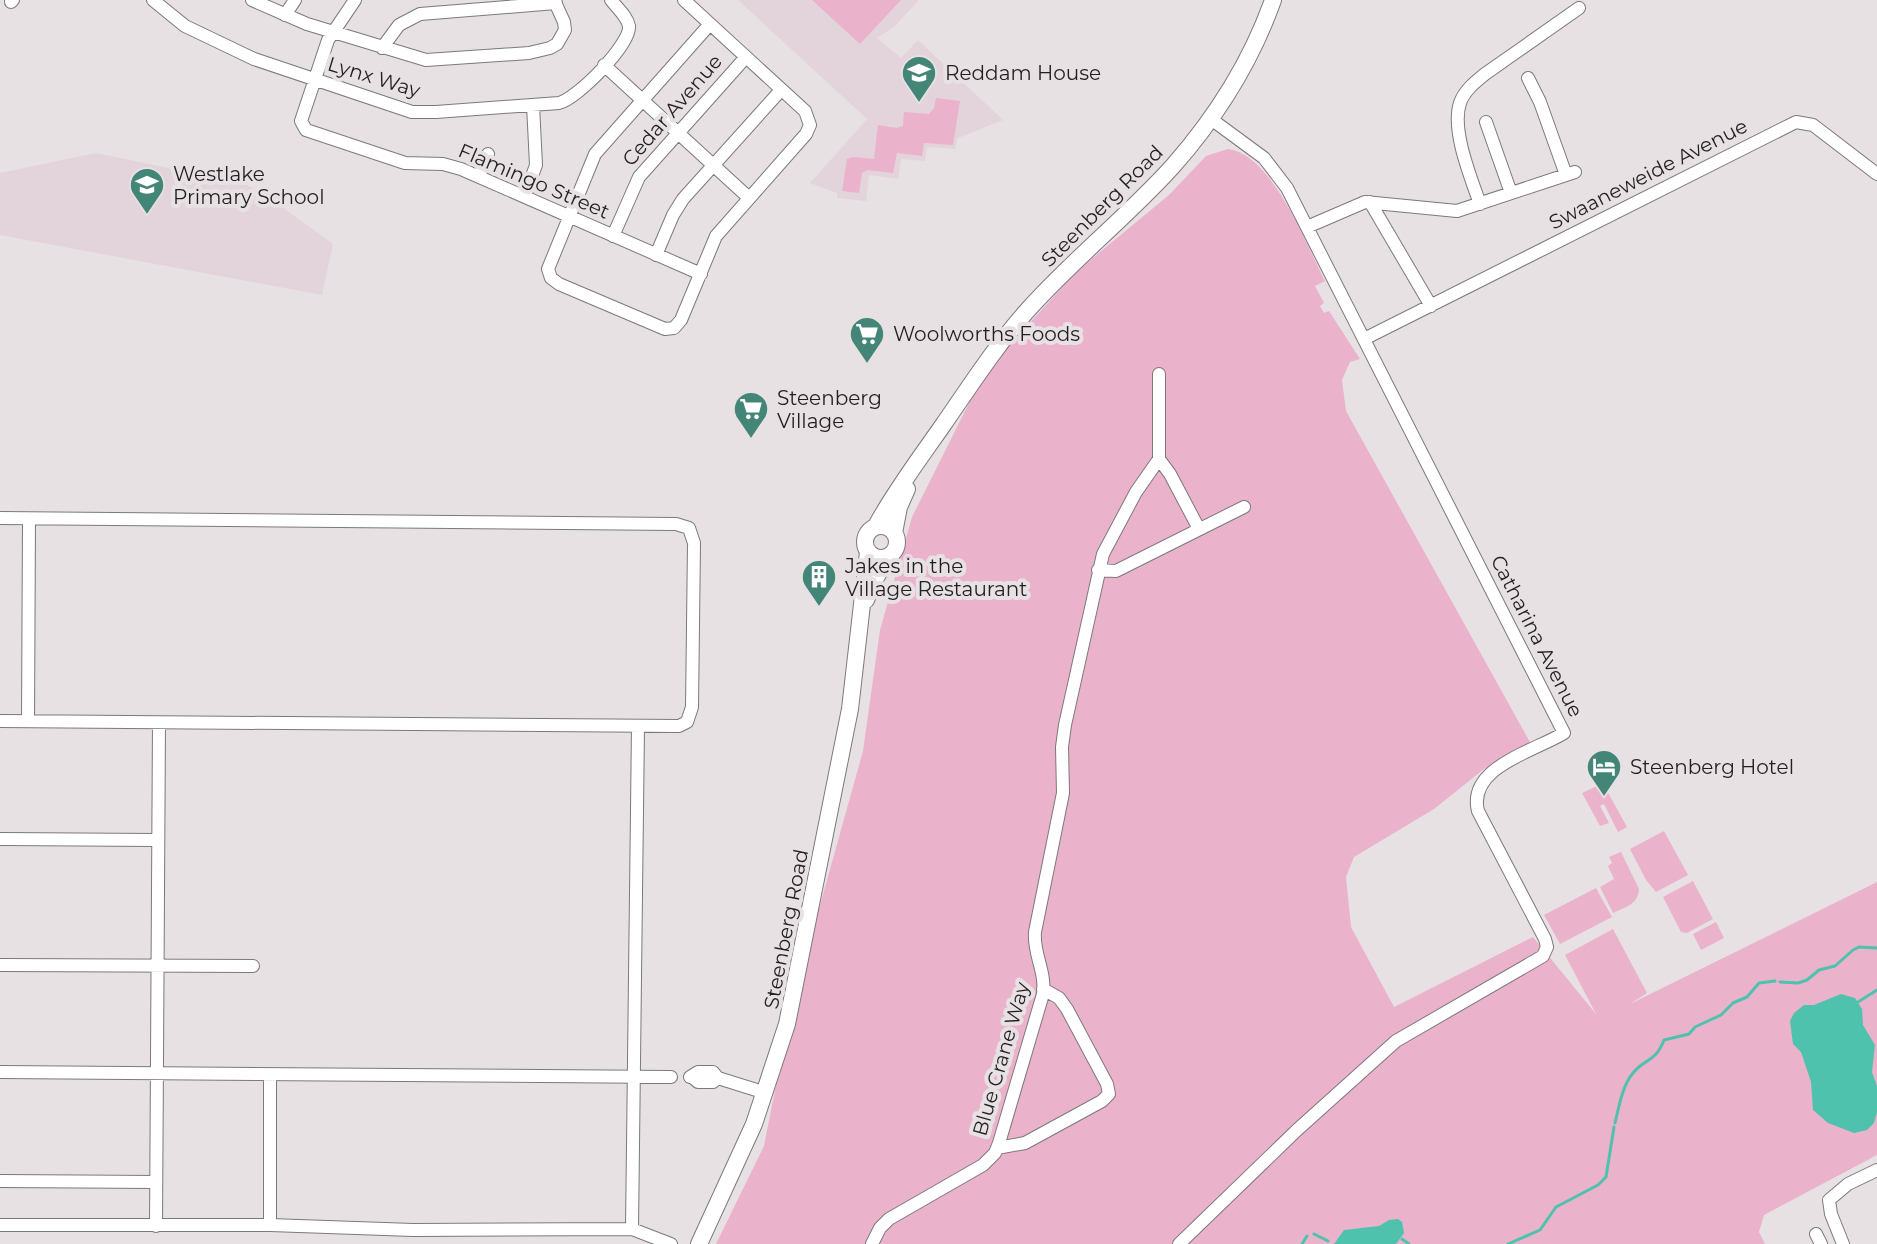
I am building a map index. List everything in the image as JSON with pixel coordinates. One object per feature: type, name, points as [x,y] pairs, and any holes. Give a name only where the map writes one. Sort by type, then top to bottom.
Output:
[{"type":"main road","name":"Steenberg Road","points":[[876,526],[979,371],[1027,310],[1172,167],[1211,119],[1248,59],[1273,0]]},
{"type":"main road","name":"Steenberg Road","points":[[894,533],[903,498],[933,448],[941,428]]},
{"type":"main road","points":[[876,526],[886,527],[894,533],[896,546],[888,557],[875,557],[868,552],[865,537],[876,526]]},
{"type":"main road","name":"Steenberg Road","points":[[699,1244],[766,1093],[787,1024],[850,709],[863,609],[863,573],[868,552]]},
{"type":"main road","name":"Steenberg Road","points":[[863,609],[888,557]]},
{"type":"street","name":"Lynx Way","points":[[153,0],[176,20],[254,59],[412,112],[559,103],[572,98],[621,46],[629,30],[625,16],[611,0]]},
{"type":"street","points":[[252,0],[333,33],[382,48],[426,60],[544,51],[557,44],[565,30],[555,1],[496,4],[411,17],[399,25],[382,48]]},
{"type":"street","points":[[285,15],[295,0]]},
{"type":"street","points":[[314,81],[333,33],[355,0]]},
{"type":"street","points":[[684,0],[805,111],[810,121],[806,134],[716,236],[681,320],[674,328],[665,329],[551,278],[548,269],[595,154],[710,24]]},
{"type":"street","points":[[1480,204],[1457,124],[1461,100],[1473,83],[1579,8]]},
{"type":"street","name":"Cedar Avenue","points":[[613,236],[635,183],[746,57]]},
{"type":"street","points":[[604,65],[748,197]]},
{"type":"street","points":[[1307,227],[1357,204],[1370,202],[1457,211],[1570,174],[1528,78]]},
{"type":"street","name":"Flamingo Street","points":[[314,81],[301,121],[309,132],[396,161],[454,166],[701,274]]},
{"type":"street","points":[[656,255],[677,208],[781,90]]},
{"type":"street","points":[[525,196],[536,165],[533,105]]},
{"type":"street","name":"Catharina Avenue","points":[[1179,1244],[1297,1130],[1396,1041],[1540,959],[1546,949],[1545,939],[1478,811],[1476,798],[1479,786],[1489,773],[1564,733],[1287,188],[1253,148],[1211,119]]},
{"type":"street","points":[[1486,122],[1511,193]]},
{"type":"street","name":"Swaaneweide Avenue","points":[[1364,339],[1796,122],[1809,123],[1877,174]]},
{"type":"street","points":[[479,176],[488,154]]},
{"type":"street","points":[[1370,202],[1431,306]]},
{"type":"street","points":[[1159,374],[1159,459],[1199,529]]},
{"type":"street","name":"Blue Crane Way","points":[[872,1244],[889,1219],[983,1165],[997,1148],[1043,989],[1035,932],[1063,793],[1065,725],[1098,570],[1110,537],[1159,459]]},
{"type":"street","points":[[1098,570],[1116,571],[1244,507]]},
{"type":"street","points":[[0,518],[683,525],[692,533],[694,543],[691,715],[687,722],[679,726],[0,721]]},
{"type":"street","points":[[28,721],[29,519]]},
{"type":"street","points":[[156,1226],[159,723]]},
{"type":"street","points":[[632,1229],[638,726]]},
{"type":"street","points":[[0,839],[157,840]]},
{"type":"street","points":[[0,965],[253,966]]},
{"type":"street","points":[[997,1148],[1025,1143],[1102,1101],[1109,1094],[1107,1084],[1067,1009],[1059,998],[1043,989]]},
{"type":"street","points":[[0,1072],[671,1077]]},
{"type":"street","points":[[270,1075],[270,1225]]},
{"type":"street","points":[[691,1077],[698,1082],[713,1082],[716,1075],[766,1093]]},
{"type":"street","points":[[1843,1244],[1829,1203],[1848,1184],[1877,1170]]},
{"type":"street","points":[[0,1181],[156,1182]]},
{"type":"street","points":[[0,1225],[632,1229],[671,1244]]},
{"type":"shaded area","name":"Reddam House","points":[[738,0],[919,0],[894,27],[877,38],[901,58],[918,40],[1003,120],[958,138],[955,149],[927,147],[925,161],[901,159],[898,179],[869,175],[866,201],[837,198],[837,193],[810,183],[867,119]]},
{"type":"shaded area","points":[[812,0],[901,0],[860,44]]},
{"type":"shaded area","points":[[936,98],[960,101],[953,145],[924,143],[922,156],[897,153],[893,173],[867,170],[862,173],[859,193],[842,191],[847,159],[874,159],[878,125],[903,126],[904,112],[929,114]]},
{"type":"shaded area","points":[[1228,149],[1244,155],[1259,167],[1273,183],[1298,224],[1325,281],[1315,286],[1324,303],[1320,306],[1324,313],[1329,311],[1360,359],[1350,362],[1342,380],[1346,411],[1531,744],[1484,769],[1434,809],[1354,857],[1346,877],[1351,927],[1394,1007],[1533,937],[1596,1014],[1565,955],[1613,929],[1647,993],[1630,1004],[1877,882],[1877,1155],[1764,1215],[1759,1232],[1765,1244],[716,1244],[764,1146],[791,1009],[863,751],[880,630],[912,517],[984,373],[1077,271],[1169,195],[1206,156]]},
{"type":"shaded area","name":"Westlake Primary School","points":[[96,153],[245,184],[268,197],[333,244],[322,295],[0,235],[0,173]]},
{"type":"shaded area","points":[[1597,786],[1606,789],[1627,827],[1618,832],[1604,804],[1600,806],[1609,823],[1600,826],[1582,793]]},
{"type":"shaded area","points":[[1664,831],[1688,875],[1656,892],[1630,849]]},
{"type":"shaded area","points":[[1621,852],[1639,889],[1633,902],[1613,913],[1600,887],[1614,879],[1608,866],[1612,863],[1609,857]]},
{"type":"shaded area","points":[[1693,881],[1713,919],[1687,933],[1681,932],[1663,897]]},
{"type":"shaded area","points":[[1596,888],[1612,917],[1560,944],[1544,915]]},
{"type":"shaded area","points":[[1716,922],[1724,938],[1701,950],[1693,934]]},
{"type":"shaded area","points":[[1841,994],[1855,998],[1862,1009],[1863,1025],[1875,1045],[1872,1072],[1877,1086],[1877,1112],[1874,1123],[1867,1130],[1854,1133],[1828,1123],[1813,1110],[1811,1082],[1801,1052],[1793,1044],[1790,1021],[1804,1005],[1814,1005]]},
{"type":"shaded area","points":[[1398,1219],[1402,1222],[1404,1233],[1396,1244],[1334,1244],[1344,1230],[1379,1226]]},
{"type":"waterway","points":[[1780,982],[1807,980],[1819,970],[1835,966],[1859,947],[1877,948]]},
{"type":"waterway","points":[[1615,1123],[1629,1078],[1657,1053],[1664,1040],[1689,1034],[1695,1027],[1721,1015],[1733,1003],[1747,997],[1759,983],[1775,981]]},
{"type":"waterway","points":[[1858,1002],[1877,990]]},
{"type":"waterway","points":[[1508,1244],[1540,1230],[1556,1207],[1598,1185],[1606,1177],[1614,1127]]},
{"type":"waterway","points":[[1314,1234],[1328,1241]]},
{"type":"waterway","points":[[1302,1244],[1307,1236]]},
{"type":"waterway","points":[[1402,1239],[1409,1244]]},
{"type":"place","name":"Reddam House","points":[[919,104]]},
{"type":"place","name":"Westlake Primary School","points":[[147,216]]},
{"type":"place","name":"Woolworths Foods","points":[[867,365]]},
{"type":"place","name":"Steenberg Village","points":[[751,440]]},
{"type":"place","name":"Jakes in the Village Restaurant","points":[[819,608]]},
{"type":"place","name":"Steenberg Hotel","points":[[1604,798]]}]
